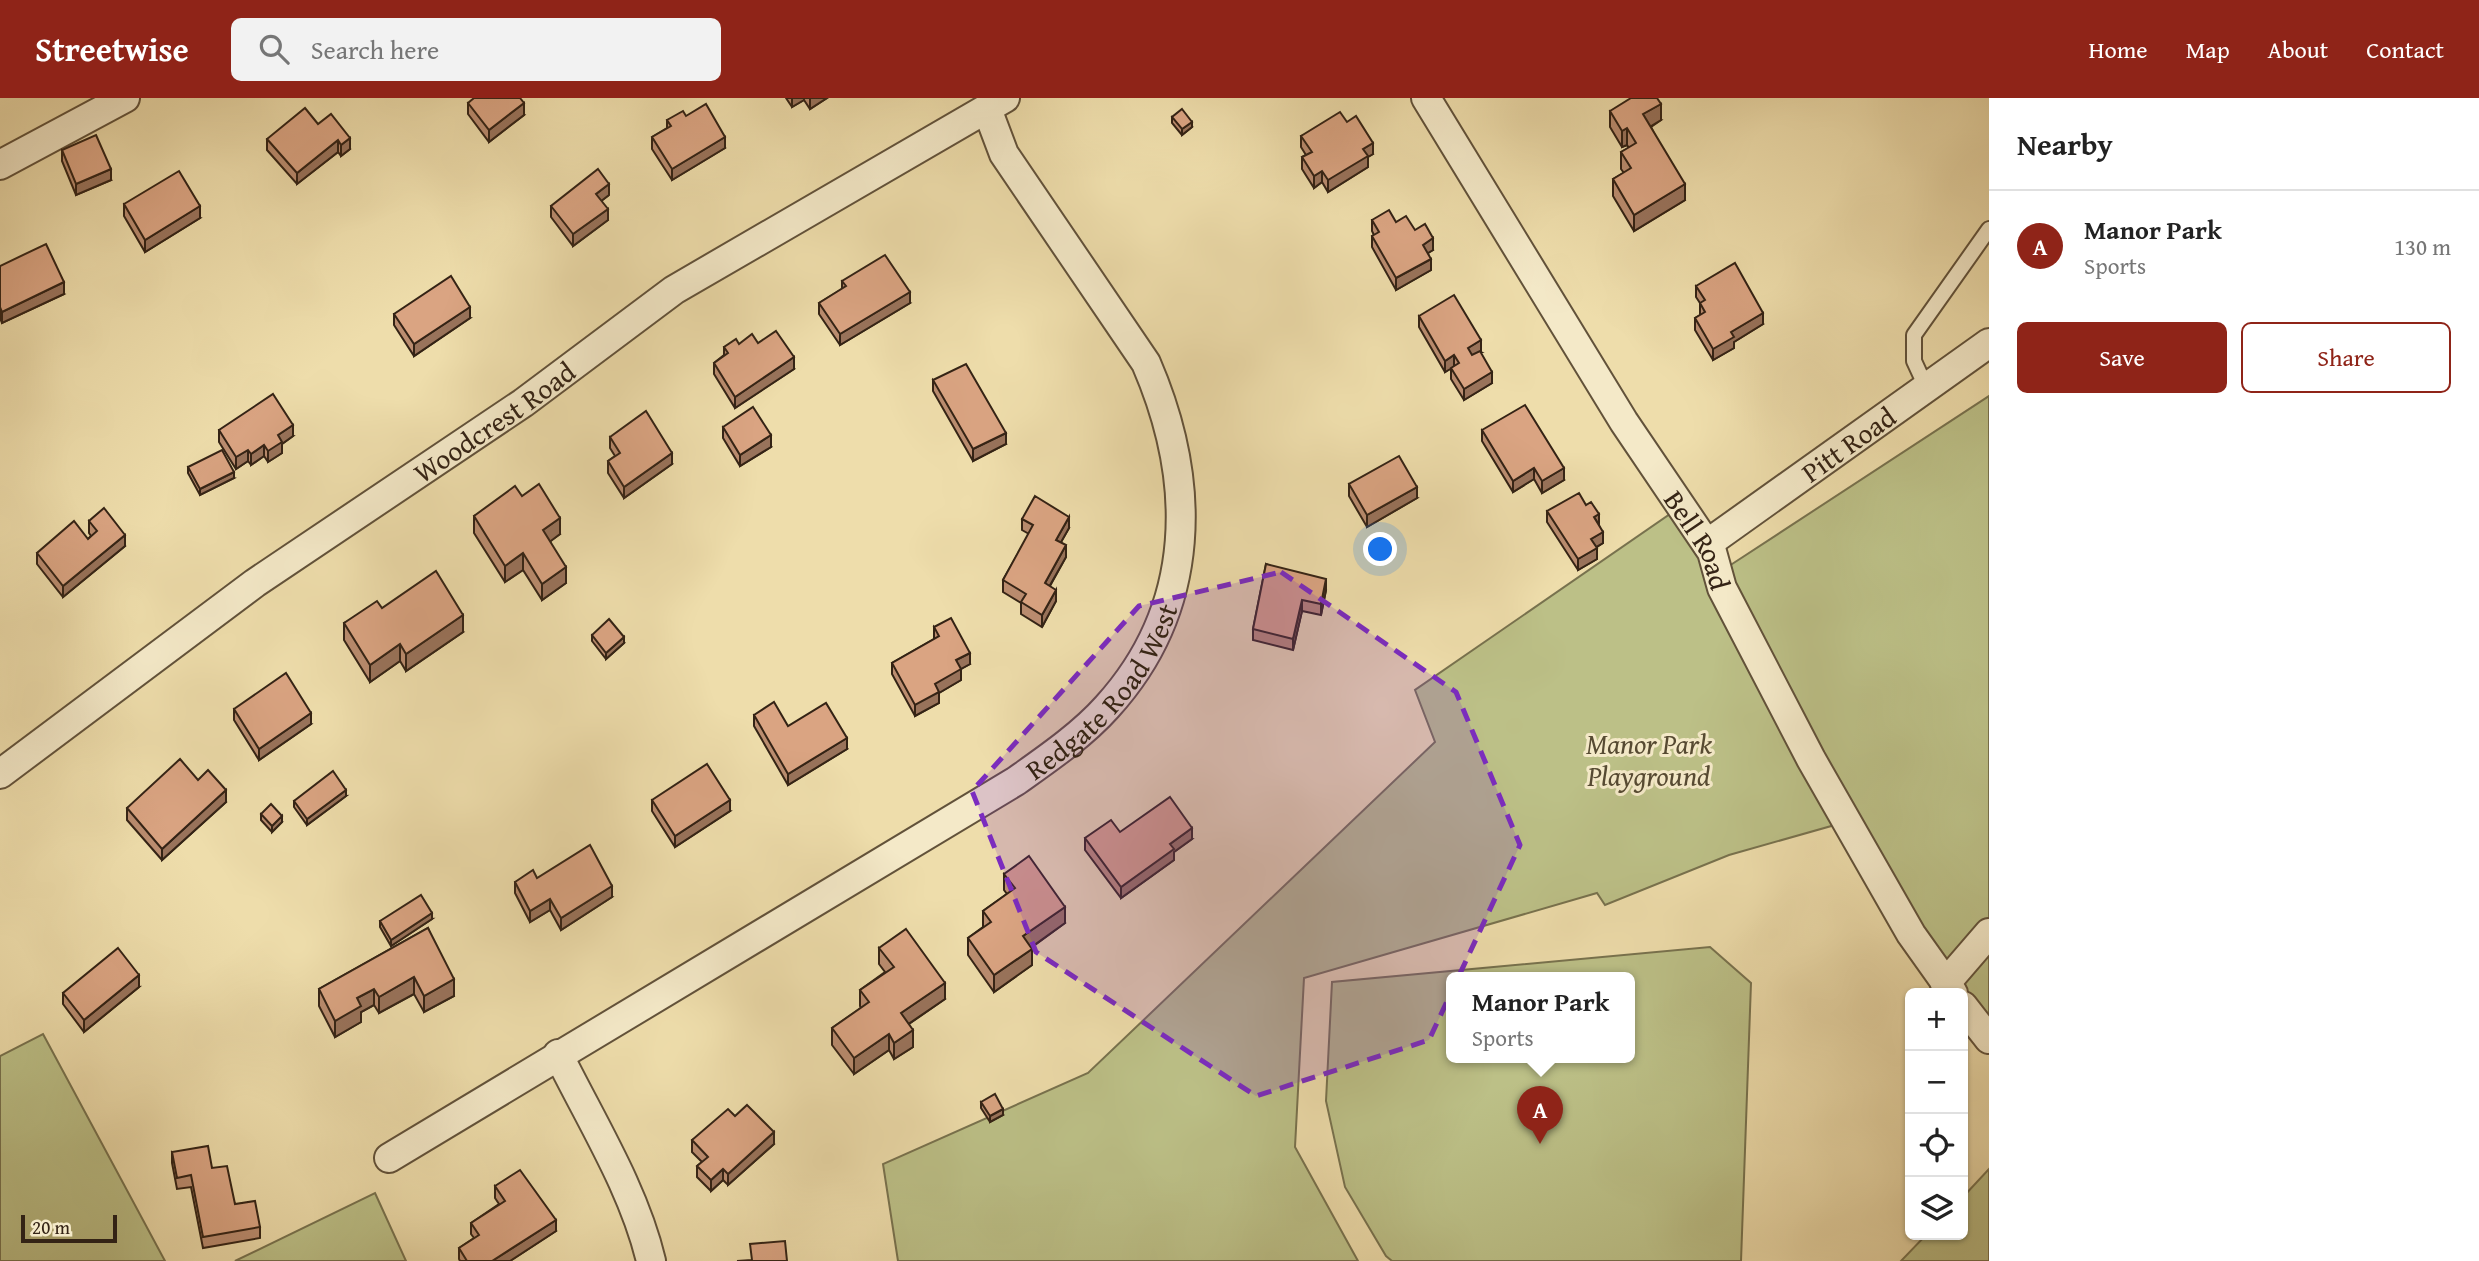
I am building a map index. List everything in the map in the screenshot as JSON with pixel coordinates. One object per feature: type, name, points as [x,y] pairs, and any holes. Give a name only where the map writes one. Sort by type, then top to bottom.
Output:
[{"type":"street","points":[[0,165],[125,98]]},
{"type":"street","name":"Bell Road","points":[[1426,98],[1624,422],[1707,544],[1722,589],[1811,759],[1911,934],[1949,988]]},
{"type":"street","name":"Woodcrest Road","points":[[0,774],[254,583],[523,403],[674,290],[996,104]]},
{"type":"street","name":"Redgate Road West","points":[[389,1158],[1016,781],[1105,709],[1128,683],[1152,644],[1169,602],[1180,555],[1182,507],[1175,445],[1162,400],[1146,363],[1004,154],[996,104]]},
{"type":"street","name":"Pitt Road","points":[[1707,544],[1989,343]]},
{"type":"street","points":[[1964,988],[1989,933]]},
{"type":"street","name":"Bell Road","points":[[1968,1013],[1989,1039]]},
{"type":"street","points":[[558,1054],[619,1177],[646,1240],[650,1261]]},
{"type":"lane","points":[[1926,387],[1914,360],[1914,335],[1989,229]]},
{"type":"highlighted area","points":[[1281,572],[1456,692],[1520,845],[1429,1040],[1256,1096],[1036,952],[972,791],[1139,606]]},
{"type":"green space","name":"Manor Park Playground","points":[[1989,396],[1989,1020],[1984,1022],[1968,1001],[1968,988],[1958,988],[1835,825],[1729,855],[1605,905],[1597,893],[1304,978],[1295,1147],[1358,1261],[898,1261],[883,1164],[1088,1073],[1435,742],[1415,690],[1683,505],[1726,568]]},
{"type":"green space","points":[[1710,947],[1751,983],[1741,1261],[1392,1261],[1386,1256],[1345,1187],[1326,1101],[1332,982]]},
{"type":"green space","points":[[43,1034],[165,1261],[0,1261],[0,1056]]},
{"type":"green space","points":[[1989,1169],[1989,1261],[1901,1261],[1921,1240],[1968,1240],[1968,1192]]},
{"type":"green space","points":[[375,1193],[406,1261],[235,1261]]},
{"type":"building","points":[[474,98],[520,98],[524,103],[489,130],[468,103]]},
{"type":"building","points":[[1631,98],[1657,98],[1661,104],[1643,114],[1685,184],[1634,215],[1613,179],[1631,168],[1621,152],[1636,143],[1627,128],[1622,131],[1610,111]]},
{"type":"building","points":[[706,104],[725,137],[672,169],[652,137],[671,126],[667,120],[683,111],[686,116]]},
{"type":"building","points":[[305,108],[318,124],[331,114],[350,138],[341,145],[338,140],[297,173],[267,139]]},
{"type":"building","points":[[1182,109],[1192,122],[1182,129],[1172,117]]},
{"type":"building","points":[[1340,112],[1347,122],[1356,116],[1373,143],[1363,149],[1368,156],[1328,180],[1322,171],[1314,176],[1302,157],[1312,152],[1301,136]]},
{"type":"building","points":[[96,135],[111,169],[76,184],[62,150]]},
{"type":"building","points":[[598,169],[609,184],[596,194],[608,209],[573,234],[551,206]]},
{"type":"building","points":[[179,171],[200,206],[145,240],[124,204]]},
{"type":"building","points":[[1389,210],[1396,222],[1406,216],[1415,230],[1425,224],[1433,238],[1423,245],[1431,259],[1396,278],[1372,236],[1379,232],[1372,220]]},
{"type":"building","points":[[46,244],[64,282],[2,312],[0,266]]},
{"type":"building","points":[[885,255],[910,292],[840,334],[819,303],[846,286],[842,281]]},
{"type":"building","points":[[1735,263],[1763,313],[1731,332],[1734,337],[1713,349],[1695,318],[1705,312],[1700,303],[1705,300],[1696,286]]},
{"type":"building","points":[[451,276],[470,307],[414,344],[394,314]]},
{"type":"building","points":[[1454,295],[1481,340],[1468,348],[1472,355],[1480,351],[1492,372],[1464,389],[1451,368],[1459,363],[1454,355],[1445,361],[1419,316]]},
{"type":"building","points":[[776,331],[794,357],[735,397],[714,363],[728,353],[724,347],[736,339],[739,344],[752,334],[758,343]]},
{"type":"building","points":[[966,364],[1006,433],[973,449],[933,380]]},
{"type":"building","points":[[273,394],[293,425],[278,435],[282,442],[268,451],[264,445],[251,454],[248,450],[236,457],[219,430]]},
{"type":"building","points":[[1525,405],[1564,468],[1542,481],[1534,468],[1513,481],[1482,430]]},
{"type":"building","points":[[753,407],[771,435],[740,455],[723,427]]},
{"type":"building","points":[[646,411],[672,453],[624,487],[608,461],[620,453],[610,437]]},
{"type":"building","points":[[222,450],[234,472],[200,489],[188,467]]},
{"type":"building","points":[[1399,456],[1417,487],[1367,515],[1349,484]]},
{"type":"building","points":[[539,484],[560,518],[543,530],[566,567],[542,584],[523,553],[505,566],[474,516],[515,486],[522,496]]},
{"type":"building","points":[[1579,493],[1586,505],[1591,502],[1599,514],[1594,517],[1603,532],[1591,539],[1597,548],[1578,559],[1547,511]]},
{"type":"building","points":[[1035,496],[1069,517],[1056,540],[1066,545],[1045,583],[1056,590],[1042,615],[1021,602],[1026,594],[1003,580],[1033,525],[1022,519]]},
{"type":"building","points":[[104,508],[125,535],[63,586],[37,553],[74,521],[88,539],[97,531],[89,521]]},
{"type":"building","points":[[1266,564],[1326,579],[1321,604],[1302,600],[1293,639],[1253,629]]},
{"type":"building","points":[[436,571],[463,615],[406,654],[400,644],[370,665],[344,623],[377,601],[382,608]]},
{"type":"building","points":[[951,618],[970,653],[956,660],[961,669],[935,684],[939,692],[915,705],[892,663],[939,636],[934,627]]},
{"type":"building","points":[[609,619],[624,637],[606,653],[592,635]]},
{"type":"building","points":[[286,673],[311,713],[259,749],[234,709]]},
{"type":"building","points":[[774,702],[788,726],[826,703],[847,738],[788,774],[754,715]]},
{"type":"building","points":[[180,759],[198,780],[208,770],[226,790],[162,849],[127,808]]},
{"type":"building","points":[[707,764],[730,800],[675,836],[652,800]]},
{"type":"building","points":[[333,771],[346,790],[307,819],[294,801]]},
{"type":"building","points":[[1170,797],[1192,828],[1170,844],[1174,849],[1121,887],[1085,838],[1111,820],[1120,832]]},
{"type":"building","points":[[271,804],[282,816],[272,826],[261,814]]},
{"type":"building","points":[[590,845],[612,886],[561,918],[550,899],[530,911],[515,882],[533,870],[537,878]]},
{"type":"building","points":[[1029,856],[1065,907],[1023,936],[1032,949],[994,975],[968,938],[991,922],[983,911],[1015,888],[1004,874]]},
{"type":"building","points":[[421,895],[432,913],[391,940],[380,921]]},
{"type":"building","points":[[428,928],[454,979],[424,996],[414,977],[379,997],[374,989],[357,998],[361,1006],[335,1021],[319,989]]},
{"type":"building","points":[[906,929],[945,983],[901,1013],[913,1030],[894,1043],[889,1034],[854,1058],[832,1028],[869,1002],[860,990],[894,967],[879,948]]},
{"type":"building","points":[[118,948],[139,975],[84,1020],[63,993]]},
{"type":"building","points":[[995,1094],[1003,1109],[990,1116],[981,1102]]},
{"type":"building","points":[[747,1105],[774,1132],[728,1174],[723,1169],[711,1180],[697,1166],[708,1157],[692,1140],[728,1109],[735,1116]]},
{"type":"building","points":[[208,1146],[212,1168],[227,1166],[235,1204],[255,1201],[260,1227],[203,1237],[191,1175],[177,1178],[172,1152]]},
{"type":"building","points":[[520,1170],[556,1220],[492,1261],[467,1261],[459,1248],[479,1235],[471,1223],[505,1201],[495,1186]]},
{"type":"building","points":[[785,1241],[787,1261],[737,1261],[752,1260],[750,1244]]},
{"type":"place","name":"Manor Park","points":[[1540,1144]]}]
